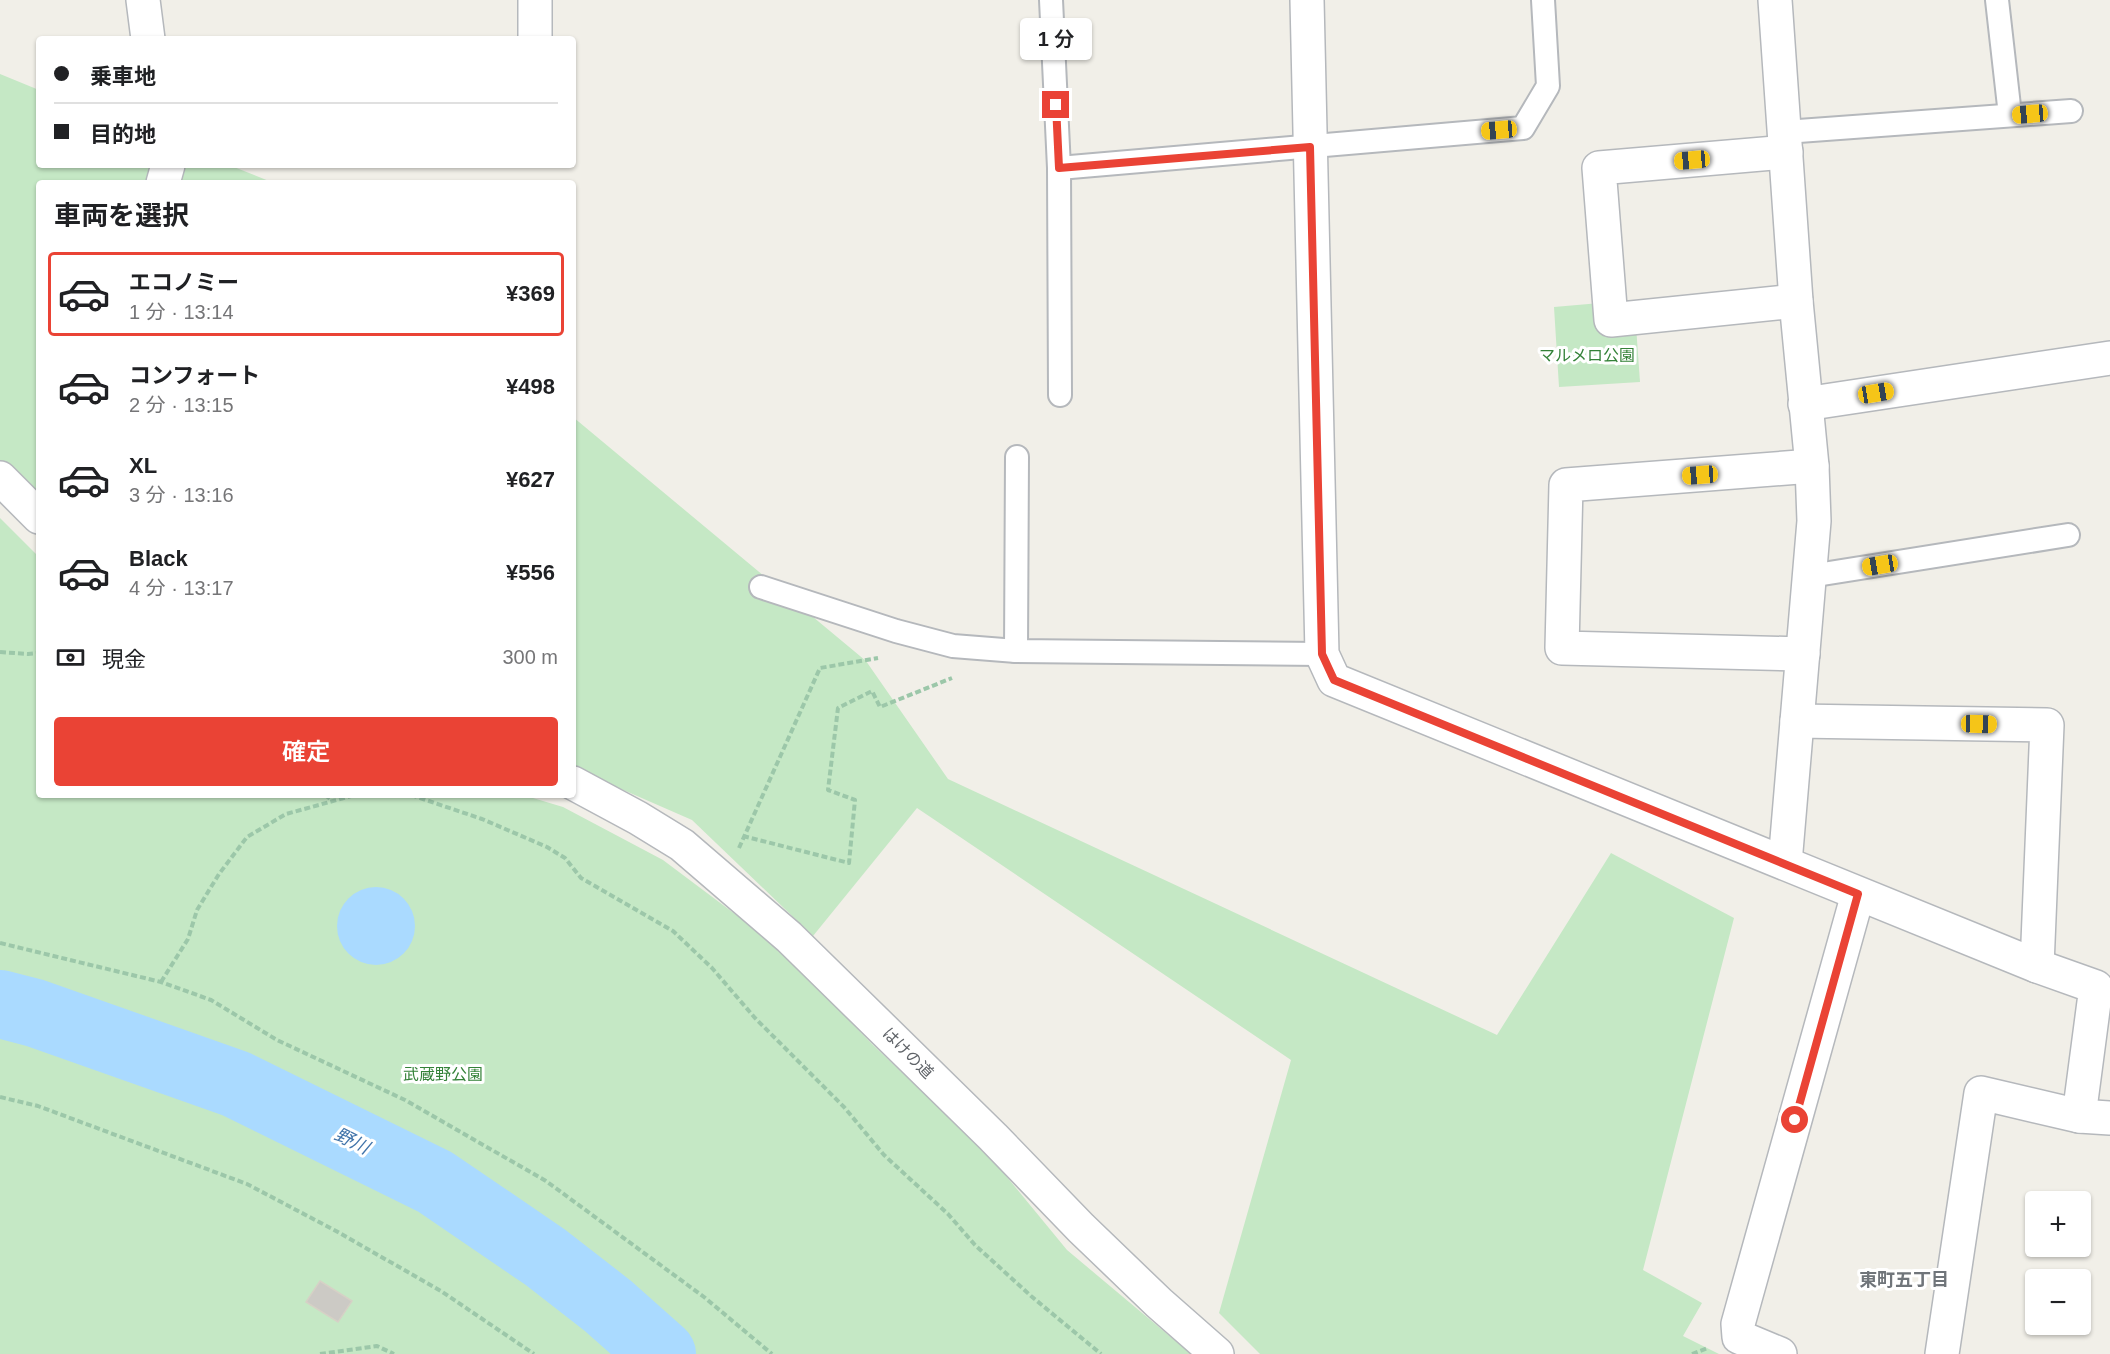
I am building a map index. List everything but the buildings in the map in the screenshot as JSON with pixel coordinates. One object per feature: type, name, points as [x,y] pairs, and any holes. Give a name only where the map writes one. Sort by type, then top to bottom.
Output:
[{"type":"street","points":[[143,0],[148,36]]},
{"type":"street","points":[[534,0],[535,36]]},
{"type":"street","points":[[1307,0],[1322,654],[1334,680],[1858,894],[2037,966],[2096,987],[2094,1117],[1981,1093],[1942,1354]]},
{"type":"street","points":[[1775,0],[1796,301],[1812,466],[1814,521],[1785,863]]},
{"type":"street","points":[[1785,142],[1599,168],[1611,320],[1796,301]]},
{"type":"street","points":[[1805,404],[2110,358]]},
{"type":"street","points":[[1803,654],[1562,648],[1566,485],[1812,466]]},
{"type":"street","points":[[0,478],[36,514]]},
{"type":"street","points":[[1797,721],[2047,725],[2037,966]]},
{"type":"street","name":"はけの道","points":[[576,785],[682,845],[789,937],[1159,1304],[1217,1354]]},
{"type":"street","points":[[1780,1354],[1739,1337],[1738,1324],[1858,894]]},
{"type":"lane","points":[[1051,0],[1059,168],[1060,395]]},
{"type":"lane","points":[[1059,168],[1523,128],[1548,86],[1543,0]]},
{"type":"lane","points":[[1997,0],[2010,115]]},
{"type":"lane","points":[[1785,142],[2010,115],[2071,111]]},
{"type":"lane","points":[[1016,651],[1017,457]]},
{"type":"lane","points":[[1810,576],[2068,535]]},
{"type":"lane","points":[[761,587],[896,631],[953,646],[1016,651],[1322,654]]},
{"type":"path","points":[[743,836],[849,863],[855,800],[828,790],[838,708],[872,691],[880,706],[972,670],[973,647]]},
{"type":"path","points":[[0,652],[36,653]]},
{"type":"path","points":[[725,882],[743,836],[820,668],[887,657]]},
{"type":"path","points":[[329,798],[333,801]]},
{"type":"path","points":[[161,982],[188,939],[197,910],[219,874],[247,837],[286,814],[344,798]]},
{"type":"path","points":[[420,798],[482,819],[547,847],[565,858],[581,878],[673,931],[712,968],[755,1018],[844,1107],[884,1155],[948,1214],[975,1245],[1030,1296],[1101,1354]]},
{"type":"path","points":[[0,943],[161,982],[210,1000],[277,1040],[405,1100],[546,1181],[704,1297],[772,1354]]},
{"type":"path","points":[[0,1097],[38,1106],[247,1184],[336,1231],[441,1291],[534,1354]]},
{"type":"path","points":[[320,1354],[377,1346],[394,1354]]},
{"type":"green space","points":[[0,74],[36,89],[36,168],[236,168],[266,180],[36,180],[36,496],[0,462]]},
{"type":"green space","name":"マルメロ公園","points":[[1600,303],[1636,326],[1640,382],[1559,387],[1554,307]]},
{"type":"green space","points":[[576,419],[866,661],[948,779],[1497,1035],[1611,853],[1734,918],[1643,1270],[1702,1303],[1683,1336],[1719,1354],[1260,1354],[1219,1313],[1291,1060],[917,808],[813,936],[692,820],[576,769]]},
{"type":"green space","name":"武蔵野公園","points":[[0,518],[36,554],[36,798],[533,798],[563,807],[663,860],[775,944],[873,1045],[988,1154],[1067,1250],[1191,1354],[0,1354]]},
{"type":"water","points":[[376,887],[391,890],[404,898],[412,911],[415,926],[412,941],[404,954],[391,962],[376,965],[361,962],[348,954],[340,941],[337,926],[340,911],[348,898],[361,890]]},
{"type":"waterway","name":"野川","points":[[0,1004],[35,1013],[236,1084],[435,1182],[545,1257],[608,1306],[662,1354]]},
{"type":"district","name":"東町五丁目","points":[[1904,1280]]},
{"type":"route","points":[[1056,105],[1059,168],[1310,147],[1322,654],[1334,680],[1858,894],[1795,1120]]}]
